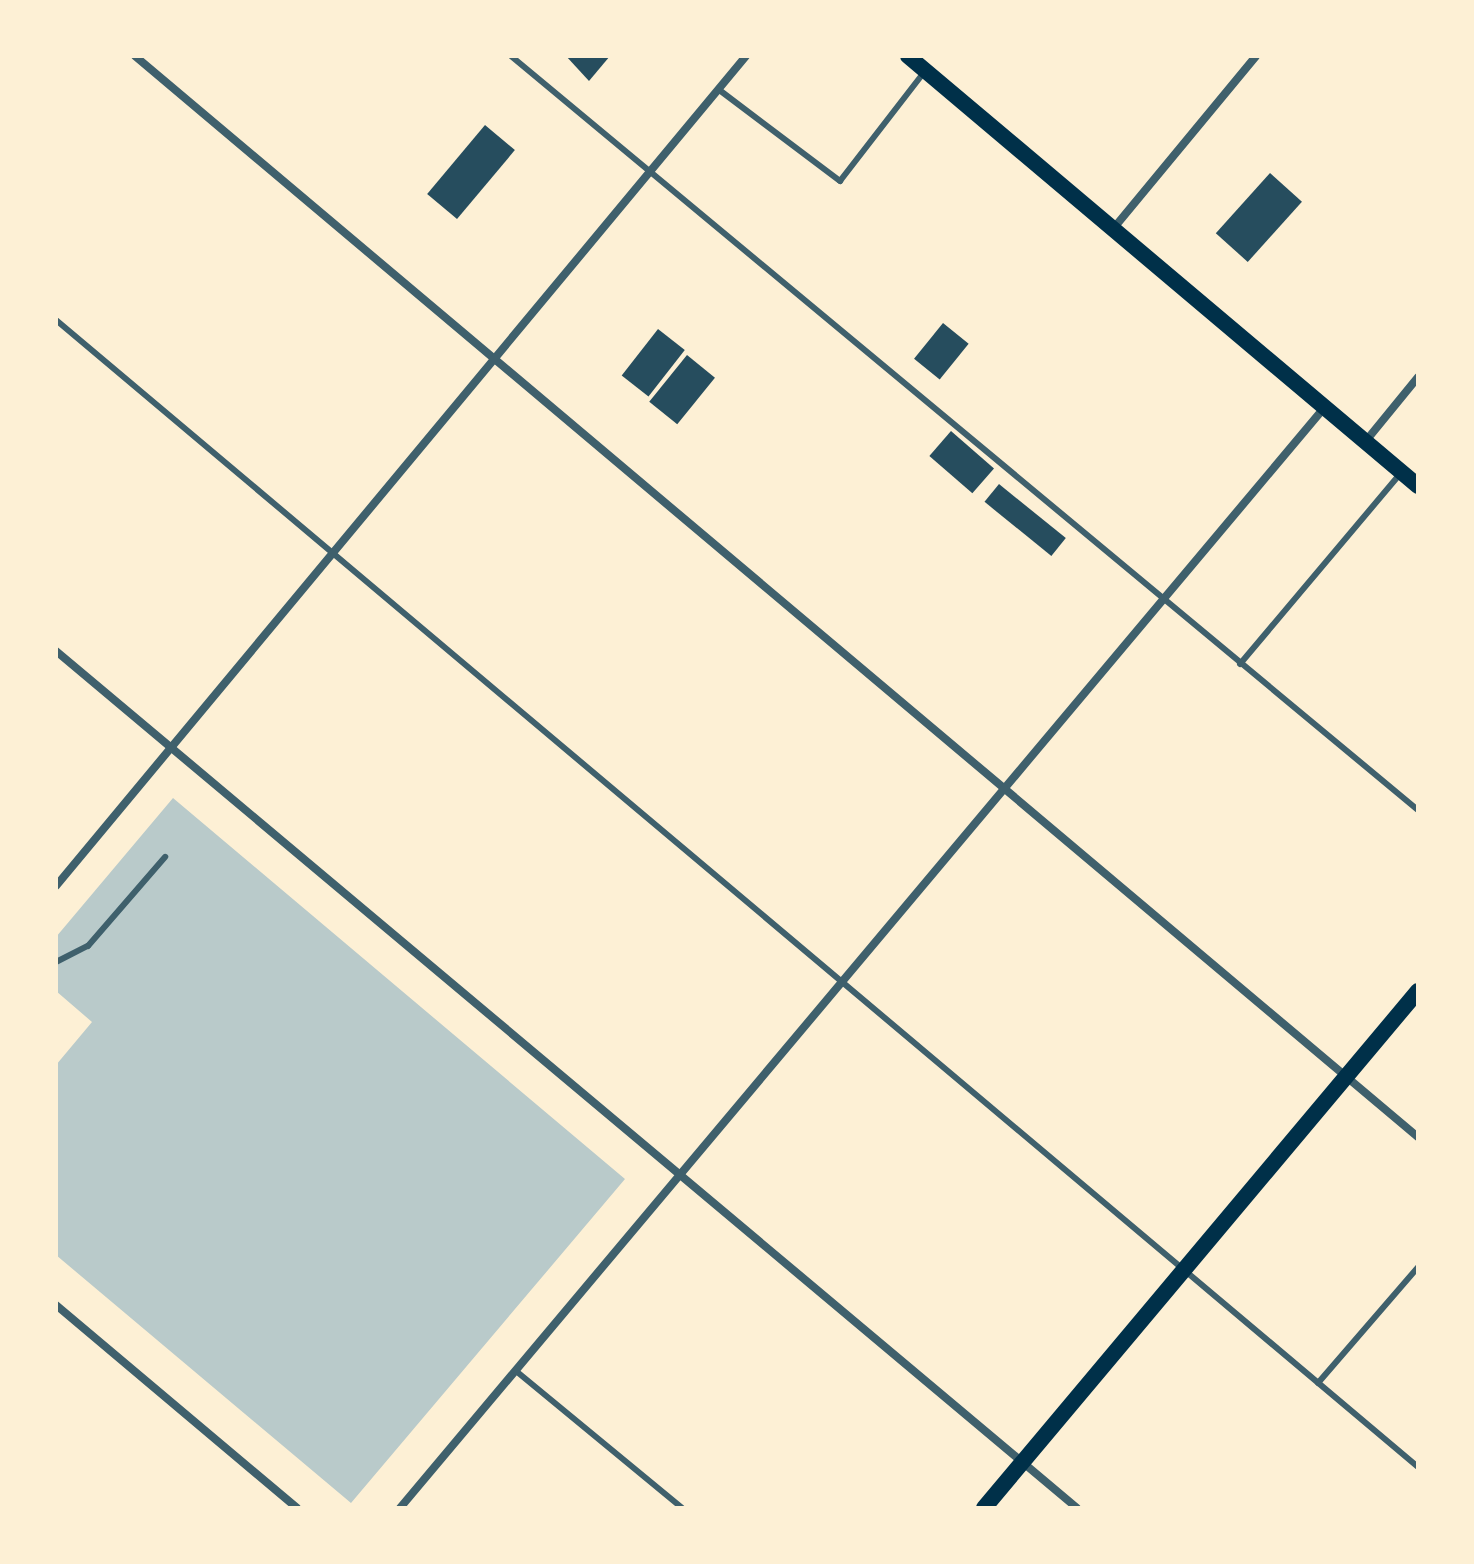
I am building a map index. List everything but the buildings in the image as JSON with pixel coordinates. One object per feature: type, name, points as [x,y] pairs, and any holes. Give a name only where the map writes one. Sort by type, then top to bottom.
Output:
[{"type":"main road","points":[[908,56],[1418,486]]},
{"type":"main road","points":[[984,1508],[1418,991]]},
{"type":"street","points":[[135,56],[1007,787],[1418,1137]]},
{"type":"street","points":[[56,886],[746,56]]},
{"type":"street","points":[[1113,229],[1256,56]]},
{"type":"street","points":[[1365,442],[1418,377]]},
{"type":"street","points":[[400,1508],[1324,408]]},
{"type":"street","points":[[56,651],[1077,1508]]},
{"type":"street","points":[[56,1305],[297,1508]]},
{"type":"lane","points":[[511,56],[1418,810]]},
{"type":"lane","points":[[718,89],[840,181],[925,70]]},
{"type":"lane","points":[[56,320],[1418,1467]]},
{"type":"lane","points":[[1240,664],[1401,473]]},
{"type":"lane","points":[[56,962],[88,946],[165,857]]},
{"type":"lane","points":[[1318,1383],[1418,1267]]},
{"type":"lane","points":[[516,1371],[682,1508]]},
{"type":"shaded area","points":[[173,798],[625,1179],[351,1503],[56,1255],[56,1065],[92,1022],[56,991],[56,937]]}]
